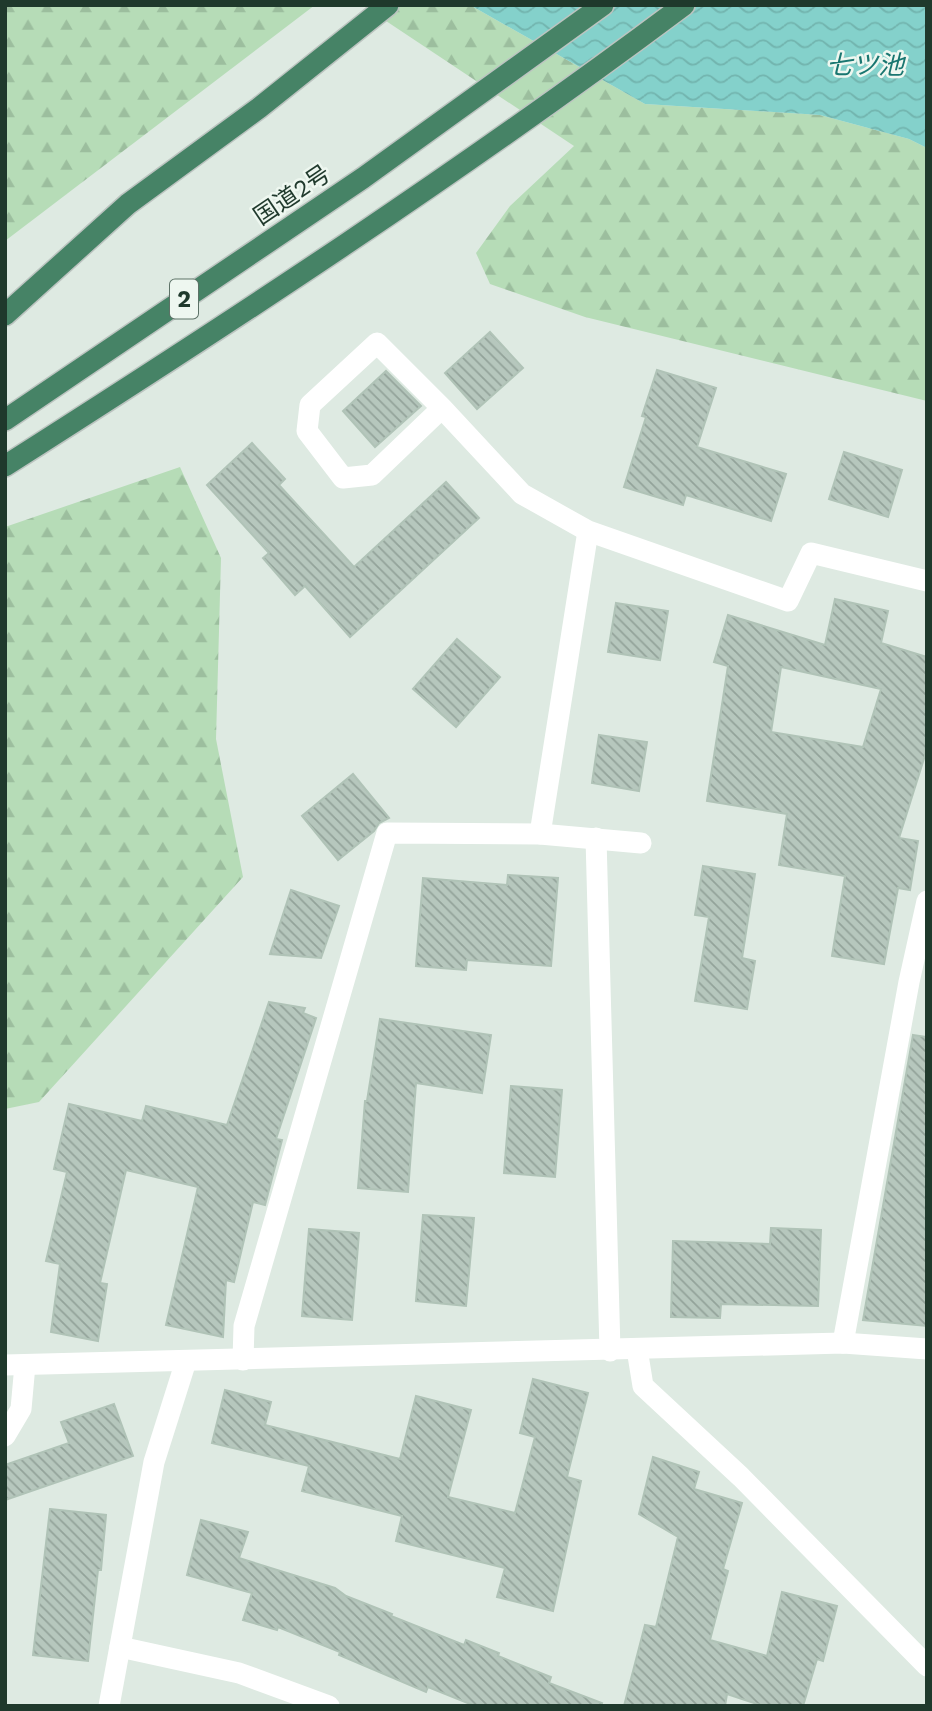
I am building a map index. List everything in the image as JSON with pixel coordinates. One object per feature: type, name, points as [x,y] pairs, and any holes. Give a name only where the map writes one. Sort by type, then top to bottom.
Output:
[{"type":"highway","points":[[5,315],[128,204],[259,108],[388,5]]},
{"type":"highway","name":"国道2号","points":[[5,420],[363,178],[603,5]]},
{"type":"highway","points":[[5,466],[202,341],[477,156],[684,5]]},
{"type":"street","points":[[442,408],[372,475],[343,478],[307,431],[310,405],[377,343],[442,408],[522,494],[588,531],[788,601],[811,553],[927,581]]},
{"type":"street","points":[[540,834],[588,531]]},
{"type":"street","points":[[243,1360],[244,1326],[387,833],[540,834],[642,843]]},
{"type":"street","points":[[596,838],[610,1351]]},
{"type":"street","points":[[843,1343],[909,982],[927,901]]},
{"type":"street","points":[[5,1436],[21,1409],[15,1365],[843,1343],[927,1349]]},
{"type":"street","points":[[637,1349],[643,1386],[741,1478],[927,1666]]},
{"type":"street","points":[[109,1706],[154,1462],[186,1361]]},
{"type":"street","points":[[120,1647],[239,1673],[329,1706]]},
{"type":"green space","points":[[5,5],[315,5],[5,241]]},
{"type":"green space","points":[[362,5],[470,5],[645,104],[820,115],[909,139],[927,148],[927,401],[585,317],[490,284],[476,253],[510,206],[574,146]]},
{"type":"green space","points":[[180,467],[221,558],[216,739],[243,877],[39,1102],[5,1109],[5,527]]},
{"type":"water","name":"七ツ池","points":[[470,5],[927,5],[927,148],[909,139],[820,115],[645,104]]},
{"type":"building","points":[[490,332],[523,368],[477,409],[445,373]]},
{"type":"building","points":[[657,370],[716,388],[697,447],[786,474],[771,521],[686,495],[683,505],[624,487],[646,417],[642,416]]},
{"type":"building","points":[[386,371],[421,406],[375,447],[343,411]]},
{"type":"building","points":[[252,443],[285,479],[279,485],[354,567],[446,482],[479,518],[350,637],[305,586],[295,595],[263,558],[269,553],[207,485]]},
{"type":"building","points":[[844,452],[902,470],[888,517],[829,499]]},
{"type":"building","points":[[835,599],[888,611],[881,643],[927,657],[927,749],[899,838],[918,841],[910,890],[898,888],[884,964],[832,956],[845,876],[779,865],[787,814],[707,801],[728,666],[714,662],[728,615],[825,645]],"holes":[[[781,667],[881,689],[863,747],[771,732]]]},
{"type":"building","points":[[616,603],[668,611],[660,660],[608,652]]},
{"type":"building","points":[[457,639],[500,677],[456,727],[413,689]]},
{"type":"building","points":[[599,735],[647,742],[639,791],[592,783]]},
{"type":"building","points":[[353,774],[389,818],[379,823],[374,831],[338,860],[302,816]]},
{"type":"building","points":[[703,866],[755,874],[742,958],[755,961],[747,1009],[695,1001],[709,917],[695,915]]},
{"type":"building","points":[[508,875],[558,878],[551,966],[467,960],[466,970],[416,966],[423,878],[507,885]]},
{"type":"building","points":[[291,890],[339,906],[321,958],[270,954]]},
{"type":"building","points":[[269,1002],[305,1008],[303,1013],[316,1018],[276,1139],[282,1140],[265,1205],[253,1202],[234,1282],[226,1280],[223,1337],[166,1325],[198,1187],[126,1170],[100,1283],[107,1284],[98,1341],[51,1332],[60,1264],[46,1261],[67,1172],[54,1169],[69,1104],[142,1121],[146,1106],[227,1125]]},
{"type":"building","points":[[380,1019],[491,1035],[482,1093],[416,1083],[408,1192],[358,1188],[365,1101]]},
{"type":"building","points":[[913,1035],[927,1037],[927,1326],[863,1320]]},
{"type":"building","points":[[511,1086],[562,1090],[555,1177],[504,1173]]},
{"type":"building","points":[[423,1215],[474,1218],[466,1306],[416,1301]]},
{"type":"building","points":[[771,1228],[821,1230],[818,1306],[721,1304],[720,1318],[671,1317],[673,1241],[770,1244]]},
{"type":"building","points":[[309,1229],[359,1233],[352,1320],[302,1316]]},
{"type":"building","points":[[533,1379],[588,1393],[567,1477],[581,1481],[553,1611],[497,1597],[505,1568],[396,1541],[402,1516],[302,1491],[309,1466],[212,1443],[225,1390],[271,1402],[265,1425],[400,1459],[416,1396],[471,1410],[448,1497],[515,1513],[535,1437],[520,1433]]},
{"type":"building","points":[[114,1404],[133,1456],[5,1500],[5,1465],[69,1443],[61,1422]]},
{"type":"building","points":[[653,1457],[699,1472],[694,1489],[742,1503],[723,1569],[728,1571],[710,1640],[767,1656],[782,1592],[837,1606],[823,1661],[817,1659],[803,1706],[763,1706],[727,1694],[725,1706],[624,1706],[645,1625],[656,1627],[678,1537],[639,1514]]},
{"type":"building","points":[[50,1509],[106,1515],[88,1661],[33,1655]]},
{"type":"building","points":[[201,1520],[248,1532],[239,1558],[335,1588],[346,1596],[392,1614],[391,1616],[464,1645],[466,1640],[499,1653],[498,1656],[551,1677],[549,1683],[602,1703],[601,1706],[475,1706],[428,1687],[426,1692],[278,1627],[277,1630],[243,1620],[252,1593],[187,1575]]}]
